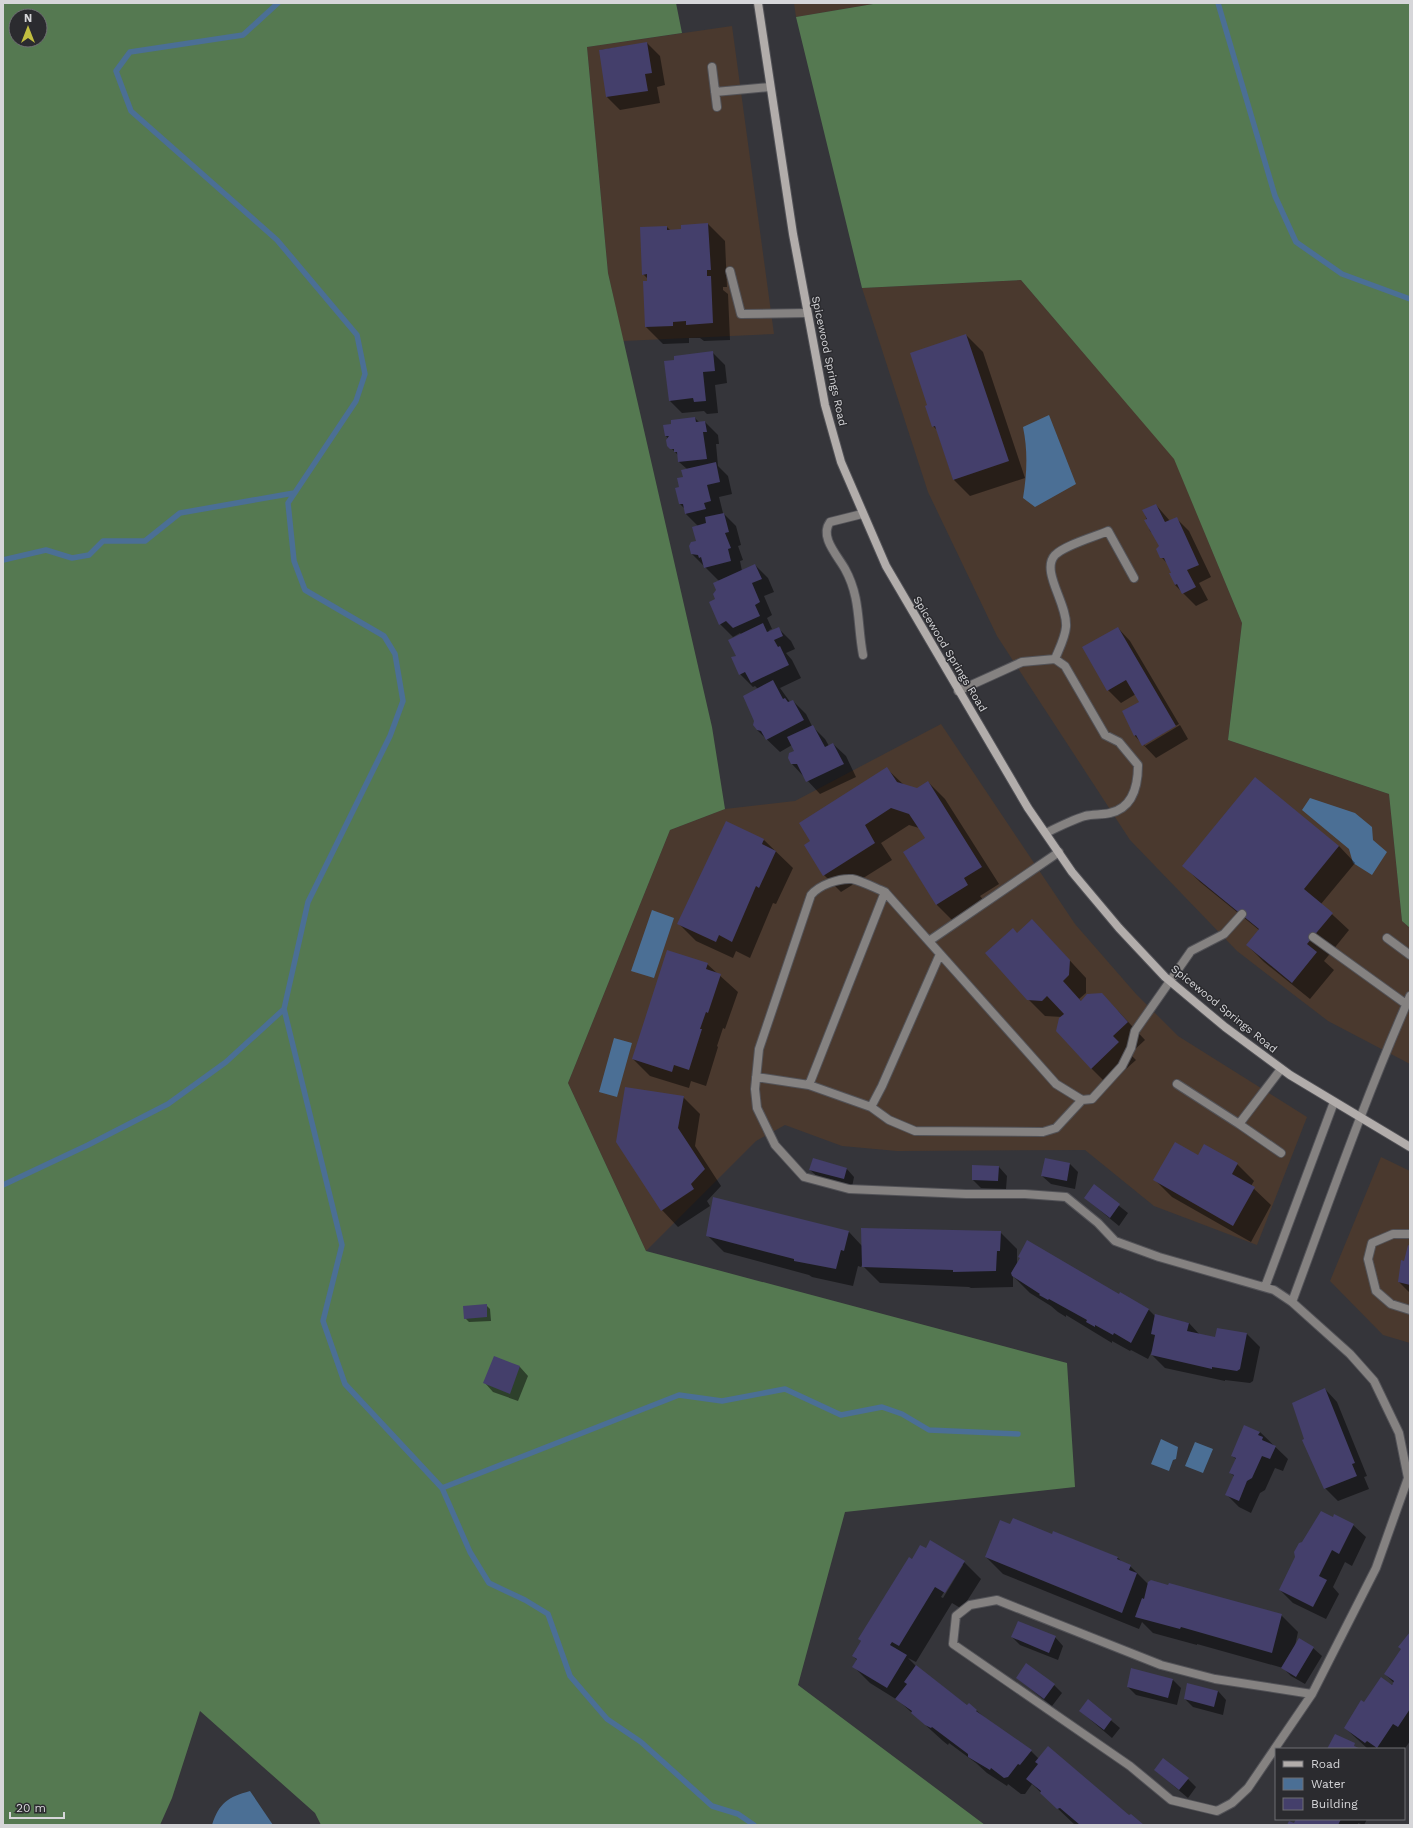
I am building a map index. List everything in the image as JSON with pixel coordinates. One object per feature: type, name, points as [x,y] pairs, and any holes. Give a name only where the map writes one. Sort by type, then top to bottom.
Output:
[{"type":"main road","name":"Spicewood Springs Road","points":[[758,3],[770,87],[807,313],[825,405],[841,462],[862,514],[886,566],[1028,808],[1072,872],[1119,928],[1170,981],[1225,1028],[1281,1069],[1410,1147]]},
{"type":"street","points":[[712,67],[717,107]]},
{"type":"street","points":[[715,92],[770,87]]},
{"type":"street","points":[[730,271],[741,314],[807,313]]},
{"type":"street","points":[[862,514],[830,522],[827,526],[827,536],[845,569],[857,599],[860,613],[860,636],[863,655]]},
{"type":"street","points":[[1055,659],[1066,628],[1063,605],[1050,574],[1050,563],[1055,555],[1066,548],[1108,531],[1134,578]]},
{"type":"street","points":[[958,690],[1022,662],[1055,659],[1065,666],[1105,735],[1119,742],[1138,765],[1138,780],[1134,793],[1123,807],[1111,813],[1086,816],[1046,833]]},
{"type":"street","points":[[929,941],[1058,852]]},
{"type":"street","points":[[1082,1100],[1056,1084],[885,892],[851,879],[826,884],[816,889],[811,895],[759,1049],[756,1077],[757,1108],[776,1145],[804,1177],[849,1189],[966,1194],[1066,1196],[1098,1223],[1115,1241],[1159,1257],[1274,1290],[1292,1302],[1350,1354],[1374,1381],[1399,1433],[1408,1478],[1376,1568],[1312,1694],[1275,1748]]},
{"type":"street","points":[[809,1085],[885,892]]},
{"type":"street","points":[[756,1077],[809,1085],[871,1107],[889,1120],[915,1131],[1043,1132],[1056,1128],[1082,1100],[1092,1098],[1122,1066],[1131,1048],[1135,1031],[1191,951],[1224,934],[1242,914]]},
{"type":"street","points":[[1313,937],[1406,1004]]},
{"type":"street","points":[[1387,938],[1410,956]]},
{"type":"street","points":[[871,1107],[882,1086],[940,954]]},
{"type":"street","points":[[1292,1302],[1360,1118],[1380,1070],[1382,1058],[1410,996]]},
{"type":"street","points":[[1239,1124],[1281,1069]]},
{"type":"street","points":[[1177,1084],[1282,1153]]},
{"type":"street","points":[[1265,1287],[1334,1102]]},
{"type":"street","points":[[1410,1234],[1393,1234],[1372,1243],[1368,1259],[1376,1291],[1391,1304],[1410,1310]]},
{"type":"street","points":[[1275,1748],[1248,1788],[1232,1803],[1217,1811],[1171,1800],[1130,1766],[972,1659],[953,1644],[956,1616],[970,1605],[997,1600],[1161,1665],[1215,1679],[1312,1694]]},
{"type":"shaded area","points":[[794,3],[879,3],[796,17]]},
{"type":"shaded area","points":[[732,26],[774,334],[623,341],[608,273],[587,47]]},
{"type":"shaded area","points":[[1021,280],[1174,458],[1242,623],[1228,740],[1389,794],[1402,921],[1410,928],[1410,1064],[1328,1021],[1237,951],[1130,840],[997,636],[928,492],[862,288]]},
{"type":"shaded area","points":[[941,724],[1075,924],[1136,994],[1178,1036],[1307,1117],[1257,1245],[1154,1206],[1085,1150],[897,1151],[842,1146],[785,1125],[756,1141],[646,1251],[568,1083],[670,830],[725,809],[795,801]]},
{"type":"shaded area","points":[[1381,1157],[1410,1171],[1410,1343],[1383,1335],[1330,1281]]},
{"type":"green space","points":[[3,3],[676,3],[682,33],[587,47],[608,273],[712,727],[725,809],[670,830],[568,1083],[646,1251],[1067,1363],[1075,1487],[845,1512],[798,1685],[985,1825],[321,1825],[315,1813],[200,1711],[172,1798],[160,1825],[3,1825]]},
{"type":"green space","points":[[879,3],[1410,3],[1410,928],[1402,921],[1389,794],[1228,740],[1242,623],[1174,459],[1021,280],[862,288],[796,17]]},
{"type":"water","points":[[1049,415],[1076,484],[1035,507],[1023,498],[1026,445],[1023,427]]},
{"type":"water","points":[[1310,798],[1355,813],[1372,827],[1373,840],[1387,852],[1372,875],[1353,863],[1349,849],[1302,810]]},
{"type":"water","points":[[652,910],[674,918],[654,978],[631,971]]},
{"type":"water","points":[[614,1038],[632,1043],[617,1097],[599,1092]]},
{"type":"water","points":[[1161,1439],[1178,1447],[1176,1459],[1173,1460],[1169,1471],[1151,1464]]},
{"type":"water","points":[[1195,1442],[1213,1449],[1203,1473],[1185,1466]]},
{"type":"water","points":[[250,1791],[273,1825],[212,1825],[218,1811],[225,1802]]},
{"type":"building","points":[[647,42],[652,73],[645,74],[648,91],[606,97],[599,50]]},
{"type":"building","points":[[708,223],[711,270],[707,270],[707,276],[711,276],[713,323],[686,325],[686,321],[673,322],[673,326],[645,327],[643,281],[647,281],[647,274],[642,275],[640,227],[667,226],[667,230],[681,229],[681,225]]},
{"type":"building","points":[[966,334],[1009,461],[953,480],[935,426],[932,427],[925,406],[927,405],[910,353]]},
{"type":"building","points":[[713,351],[715,371],[703,372],[706,401],[694,402],[693,398],[669,401],[664,361],[674,360],[674,356]]},
{"type":"building","points":[[695,417],[696,422],[705,421],[707,432],[703,432],[707,459],[678,462],[677,452],[674,452],[674,449],[670,449],[667,446],[666,440],[669,436],[665,436],[663,425],[671,424],[671,420]]},
{"type":"building","points":[[716,462],[720,482],[707,485],[711,501],[704,503],[706,509],[685,514],[683,504],[679,504],[675,488],[679,487],[677,478],[683,477],[681,470]]},
{"type":"building","points":[[1156,504],[1165,522],[1177,517],[1199,565],[1187,570],[1196,587],[1182,594],[1177,584],[1175,585],[1169,573],[1171,573],[1164,558],[1160,558],[1156,549],[1159,546],[1144,520],[1147,519],[1142,510]]},
{"type":"building","points":[[724,513],[729,532],[725,533],[731,548],[728,549],[731,561],[704,568],[701,557],[699,558],[698,555],[691,554],[689,546],[691,542],[696,541],[692,527],[706,523],[705,517]]},
{"type":"building","points":[[755,564],[762,579],[752,583],[760,602],[755,605],[760,616],[733,628],[726,621],[719,625],[709,602],[715,599],[713,594],[716,590],[713,583]]},
{"type":"building","points":[[763,623],[767,632],[779,627],[783,636],[774,640],[778,647],[780,646],[789,665],[751,683],[745,672],[739,675],[731,657],[736,656],[728,640]]},
{"type":"building","points":[[1118,627],[1176,726],[1142,746],[1136,735],[1134,736],[1122,711],[1139,702],[1126,680],[1107,691],[1082,647]]},
{"type":"building","points":[[773,680],[783,699],[785,698],[788,702],[793,700],[804,720],[766,740],[761,731],[757,730],[753,725],[754,721],[743,696]]},
{"type":"building","points":[[813,725],[825,747],[833,743],[844,764],[806,782],[797,764],[791,764],[788,758],[789,753],[794,751],[787,737]]},
{"type":"building","points":[[887,767],[897,782],[917,788],[928,781],[982,867],[964,878],[968,885],[936,905],[903,852],[925,838],[909,814],[891,808],[865,825],[875,843],[823,876],[804,845],[810,841],[799,823]]},
{"type":"building","points":[[1255,777],[1339,846],[1304,889],[1333,913],[1307,944],[1317,952],[1292,983],[1246,945],[1259,929],[1182,866]]},
{"type":"building","points":[[726,821],[764,839],[762,844],[776,851],[759,888],[756,886],[732,942],[719,935],[716,942],[677,924]]},
{"type":"building","points":[[1032,919],[1070,960],[1069,975],[1063,981],[1081,1001],[1087,994],[1102,993],[1128,1022],[1113,1036],[1119,1042],[1091,1069],[1056,1031],[1059,1018],[1064,1014],[1047,996],[1042,1001],[1027,1000],[985,953],[1013,928],[1017,933]]},
{"type":"building","points":[[667,950],[708,963],[706,969],[721,974],[708,1013],[706,1012],[700,1029],[702,1029],[689,1070],[674,1065],[672,1072],[632,1059]]},
{"type":"building","points":[[625,1087],[684,1096],[678,1128],[705,1169],[691,1184],[694,1189],[661,1211],[616,1142]]},
{"type":"building","points":[[1175,1142],[1198,1155],[1204,1144],[1238,1163],[1232,1174],[1255,1187],[1233,1226],[1153,1180]]},
{"type":"building","points":[[813,1158],[847,1168],[844,1179],[809,1170]]},
{"type":"building","points":[[1045,1158],[1070,1163],[1067,1181],[1041,1176]]},
{"type":"building","points":[[972,1165],[999,1166],[998,1181],[972,1180]]},
{"type":"building","points":[[1094,1184],[1120,1204],[1110,1218],[1084,1198]]},
{"type":"building","points":[[713,1197],[849,1231],[844,1251],[841,1250],[836,1269],[794,1261],[794,1259],[706,1236]]},
{"type":"building","points":[[861,1228],[1001,1231],[1000,1251],[997,1251],[996,1271],[953,1272],[953,1270],[862,1267]]},
{"type":"building","points":[[1027,1240],[1119,1294],[1120,1292],[1149,1309],[1131,1343],[1114,1333],[1113,1335],[1095,1325],[1095,1327],[1086,1322],[1087,1320],[1039,1295],[1040,1294],[1012,1276],[1011,1273],[1020,1258],[1018,1257]]},
{"type":"building","points":[[1408,1245],[1410,1246],[1410,1285],[1398,1282],[1401,1260],[1404,1261]]},
{"type":"building","points":[[487,1304],[487,1317],[464,1319],[463,1306]]},
{"type":"building","points":[[1155,1314],[1189,1323],[1187,1331],[1215,1337],[1217,1328],[1247,1333],[1240,1369],[1237,1371],[1212,1367],[1212,1369],[1151,1355],[1155,1335],[1151,1334]]},
{"type":"building","points":[[494,1356],[520,1366],[510,1394],[483,1383]]},
{"type":"building","points":[[1325,1388],[1355,1463],[1352,1464],[1357,1476],[1324,1489],[1302,1440],[1304,1439],[1292,1403]]},
{"type":"building","points":[[1244,1425],[1260,1432],[1258,1435],[1263,1437],[1262,1440],[1276,1446],[1270,1459],[1262,1456],[1252,1478],[1247,1481],[1239,1501],[1225,1495],[1234,1475],[1229,1473],[1236,1458],[1231,1456]]},
{"type":"building","points":[[1321,1511],[1333,1517],[1334,1514],[1354,1524],[1339,1554],[1332,1550],[1319,1576],[1327,1580],[1313,1607],[1279,1590],[1295,1557],[1294,1552]]},
{"type":"building","points":[[1013,1518],[1052,1534],[1053,1531],[1118,1557],[1117,1559],[1131,1565],[1129,1570],[1137,1573],[1122,1613],[985,1557],[1000,1520],[1010,1524]]},
{"type":"building","points":[[930,1540],[965,1561],[945,1593],[935,1587],[899,1646],[892,1642],[890,1645],[907,1655],[887,1688],[852,1667],[857,1659],[852,1656],[861,1641],[858,1639],[909,1557],[912,1559],[920,1545],[926,1548]]},
{"type":"building","points":[[1151,1580],[1168,1585],[1169,1583],[1282,1614],[1272,1653],[1181,1627],[1180,1629],[1135,1617],[1142,1598],[1144,1599],[1148,1582]]},
{"type":"building","points":[[1018,1621],[1056,1636],[1049,1653],[1011,1637]]},
{"type":"building","points":[[1410,1632],[1410,1709],[1398,1727],[1393,1724],[1377,1748],[1367,1741],[1365,1743],[1344,1728],[1361,1700],[1364,1702],[1381,1677],[1392,1685],[1394,1681],[1384,1674],[1401,1649],[1398,1647]]},
{"type":"building","points":[[1299,1638],[1314,1647],[1296,1677],[1281,1668]]},
{"type":"building","points":[[1026,1663],[1055,1684],[1044,1699],[1016,1678]]},
{"type":"building","points":[[916,1665],[967,1705],[969,1703],[977,1710],[976,1711],[1032,1750],[1008,1777],[1004,1778],[991,1768],[990,1770],[968,1757],[968,1754],[932,1727],[931,1728],[925,1725],[911,1713],[912,1711],[895,1699],[907,1684],[904,1682]]},
{"type":"building","points":[[1131,1668],[1173,1679],[1168,1698],[1127,1687]]},
{"type":"building","points":[[1187,1683],[1218,1691],[1214,1707],[1184,1699]]},
{"type":"building","points":[[1088,1699],[1112,1719],[1104,1730],[1079,1711]]},
{"type":"building","points":[[1335,1734],[1355,1743],[1354,1746],[1359,1748],[1328,1748]]},
{"type":"building","points":[[1048,1746],[1129,1815],[1131,1814],[1144,1825],[1080,1825],[1060,1808],[1057,1809],[1040,1793],[1041,1791],[1026,1779],[1038,1764],[1035,1762]]},
{"type":"building","points":[[1163,1758],[1189,1778],[1179,1790],[1154,1770]]},
{"type":"building","points":[[1296,1820],[1340,1820],[1338,1825],[1287,1825],[1289,1821],[1294,1823]]},
{"type":"waterway","points":[[278,3],[243,35],[130,52],[116,71],[131,111],[277,240],[357,335],[365,374],[356,401],[288,503],[294,561],[305,590],[384,636],[395,654],[403,701],[390,736],[308,902],[284,1009],[342,1245],[323,1321],[345,1384],[442,1488],[470,1552],[489,1583],[525,1600],[548,1614],[570,1676],[607,1719],[641,1742],[712,1806],[738,1814],[754,1825]]},
{"type":"waterway","points":[[1218,3],[1275,196],[1296,242],[1342,274],[1410,299]]},
{"type":"waterway","points":[[3,560],[46,550],[72,558],[89,555],[103,541],[145,541],[180,513],[294,493]]},
{"type":"waterway","points":[[3,1185],[88,1145],[168,1104],[226,1062],[284,1009]]},
{"type":"waterway","points":[[442,1488],[679,1395],[722,1401],[785,1389],[841,1415],[882,1407],[902,1414],[929,1430],[1018,1434]]}]
